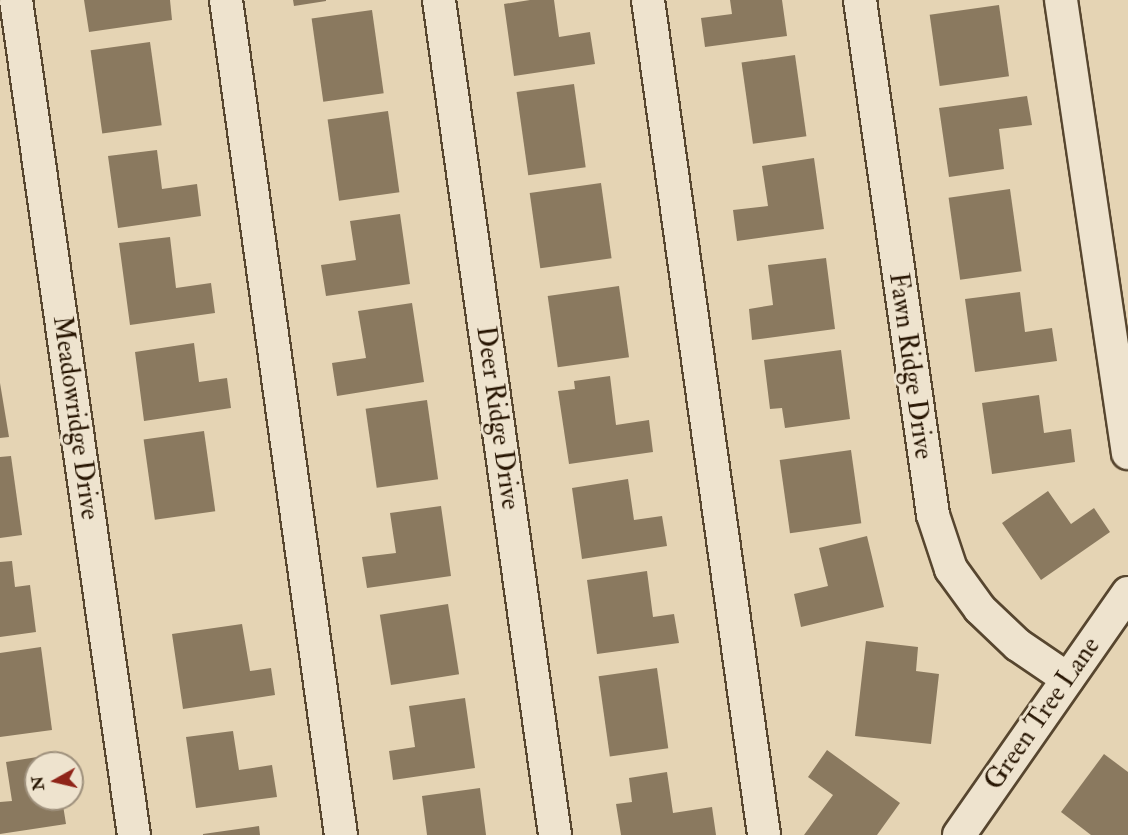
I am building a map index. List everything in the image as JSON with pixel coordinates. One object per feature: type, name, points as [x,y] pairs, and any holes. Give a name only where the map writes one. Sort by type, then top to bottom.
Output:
[{"type":"street","points":[[226,0],[341,835]]},
{"type":"street","name":"Deer Ridge Drive","points":[[439,0],[555,835]]},
{"type":"street","points":[[648,0],[764,835]]},
{"type":"street","name":"Fawn Ridge Drive","points":[[860,0],[933,514],[951,569],[980,609],[1018,645],[1068,678]]},
{"type":"street","points":[[1061,0],[1128,453]]},
{"type":"street","name":"Meadowridge Drive","points":[[11,10],[134,835]]},
{"type":"street","name":"Green Tree Lane","points":[[959,835],[1128,593]]},
{"type":"building","points":[[84,0],[170,0],[172,20],[89,32]]},
{"type":"building","points":[[293,0],[326,0],[326,1],[294,6]]},
{"type":"building","points":[[530,0],[554,0],[559,37],[590,32],[595,64],[514,76],[504,4]]},
{"type":"building","points":[[730,0],[782,0],[787,36],[705,47],[701,18],[732,14]]},
{"type":"building","points":[[999,5],[1009,76],[940,86],[930,15]]},
{"type":"building","points":[[372,10],[384,93],[323,102],[312,18]]},
{"type":"building","points":[[150,42],[162,125],[102,134],[91,50]]},
{"type":"building","points":[[795,55],[806,136],[753,144],[742,63]]},
{"type":"building","points":[[574,84],[586,167],[528,175],[517,92]]},
{"type":"building","points":[[1027,96],[1032,125],[999,129],[1004,169],[949,177],[939,108]]},
{"type":"building","points":[[388,111],[399,192],[339,201],[328,119]]},
{"type":"building","points":[[157,150],[162,189],[197,184],[201,216],[118,228],[108,156]]},
{"type":"building","points":[[814,158],[824,229],[737,241],[733,210],[768,206],[762,166]]},
{"type":"building","points":[[601,183],[612,258],[540,268],[530,193]]},
{"type":"building","points":[[1010,189],[1022,271],[960,280],[949,198]]},
{"type":"building","points":[[400,214],[410,284],[326,296],[321,265],[356,260],[350,221]]},
{"type":"building","points":[[170,237],[176,288],[211,283],[215,313],[130,325],[119,243]]},
{"type":"building","points":[[826,258],[835,329],[752,340],[749,309],[773,305],[768,265]]},
{"type":"building","points":[[619,286],[629,357],[558,367],[548,296]]},
{"type":"building","points":[[1020,292],[1025,332],[1052,328],[1057,361],[975,372],[965,299]]},
{"type":"building","points":[[412,303],[424,382],[337,396],[332,363],[366,358],[358,311]]},
{"type":"building","points":[[194,343],[199,382],[227,378],[231,408],[144,421],[135,352]]},
{"type":"building","points":[[841,350],[850,419],[785,428],[782,408],[770,409],[764,360]]},
{"type":"building","points":[[610,376],[616,425],[649,420],[653,452],[569,464],[558,391],[575,389],[574,381]]},
{"type":"building","points":[[0,383],[9,437],[0,438]]},
{"type":"building","points":[[1039,395],[1044,433],[1071,429],[1075,462],[992,474],[982,403]]},
{"type":"building","points":[[427,400],[438,479],[377,488],[366,409]]},
{"type":"building","points":[[204,431],[215,511],[155,520],[144,439]]},
{"type":"building","points":[[851,450],[861,523],[790,533],[780,460]]},
{"type":"building","points":[[11,456],[22,535],[0,538],[0,457]]},
{"type":"building","points":[[628,479],[634,520],[662,516],[667,546],[582,559],[572,488]]},
{"type":"building","points":[[1048,491],[1071,524],[1094,508],[1110,532],[1041,580],[1002,523]]},
{"type":"building","points":[[441,506],[451,576],[367,588],[362,557],[396,553],[390,513]]},
{"type":"building","points":[[867,536],[884,607],[801,627],[794,594],[828,586],[819,548]]},
{"type":"building","points":[[12,561],[15,587],[30,585],[36,632],[0,637],[0,562]]},
{"type":"building","points":[[647,571],[653,617],[674,614],[679,643],[597,654],[587,580]]},
{"type":"building","points":[[448,604],[459,674],[391,685],[380,615]]},
{"type":"building","points":[[242,624],[250,671],[271,668],[275,695],[183,709],[172,634]]},
{"type":"building","points":[[866,641],[918,647],[916,671],[939,674],[931,744],[855,736]]},
{"type":"building","points":[[41,647],[52,730],[0,737],[0,653]]},
{"type":"building","points":[[657,668],[668,748],[610,756],[599,676]]},
{"type":"building","points":[[465,698],[475,768],[393,780],[389,751],[415,747],[409,706]]},
{"type":"building","points":[[233,731],[239,770],[272,765],[277,797],[196,808],[186,737]]},
{"type":"building","points":[[827,750],[900,803],[877,835],[804,835],[833,795],[808,777]]},
{"type":"building","points":[[1104,754],[1128,772],[1128,835],[1091,835],[1061,812]]},
{"type":"building","points":[[24,759],[24,811],[64,811],[66,824],[0,834],[0,802],[12,801],[6,762]]},
{"type":"building","points":[[667,772],[673,813],[712,807],[716,835],[621,835],[616,804],[632,802],[629,778]]},
{"type":"building","points":[[480,788],[486,835],[427,835],[422,796]]},
{"type":"building","points":[[259,826],[260,835],[203,835],[203,834]]}]
